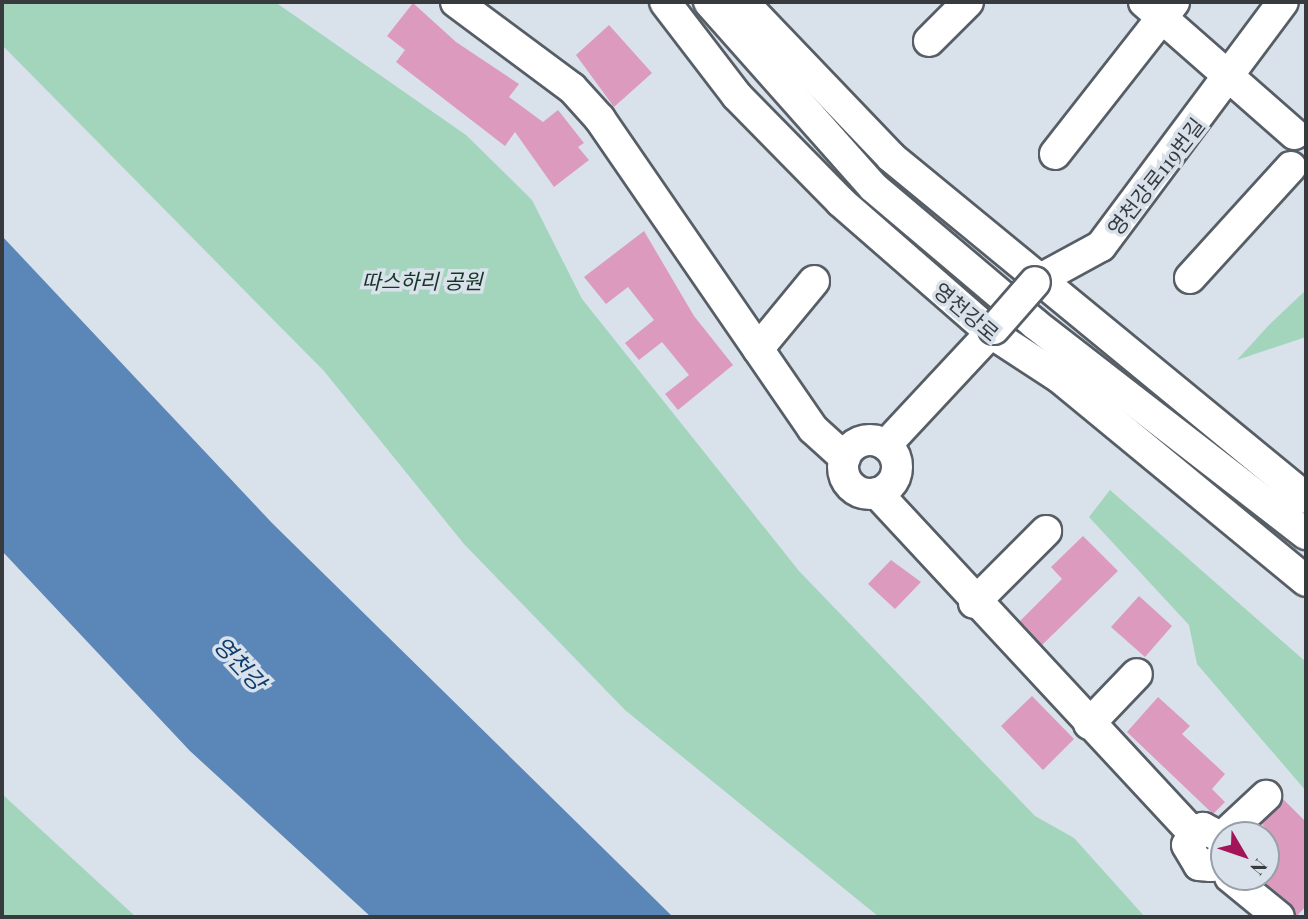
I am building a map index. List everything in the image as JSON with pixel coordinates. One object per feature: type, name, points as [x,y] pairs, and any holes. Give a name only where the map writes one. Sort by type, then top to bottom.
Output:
[{"type":"street","points":[[456,2],[572,88],[600,119],[813,429],[845,458],[848,482],[877,493],[974,603],[1193,833],[1208,827],[1210,831]]},
{"type":"street","name":"영천강로","points":[[666,2],[737,96],[832,193],[993,331],[1060,378],[1306,581]]},
{"type":"street","name":"영천강로","points":[[709,2],[873,187],[1035,324],[1306,534]]},
{"type":"street","points":[[743,2],[891,157],[1037,280],[1306,498]]},
{"type":"street","points":[[929,41],[968,2]]},
{"type":"street","name":"영천강로119번길","points":[[1037,280],[1101,246],[1229,80],[1283,2]]},
{"type":"street","points":[[1055,155],[1161,7],[1229,80],[1300,130],[1286,150],[1299,172],[1190,278]]},
{"type":"street","points":[[886,445],[1037,280]]},
{"type":"street","points":[[758,349],[814,281]]},
{"type":"street","points":[[845,458],[862,441],[886,445],[896,458],[896,476],[877,493]]},
{"type":"street","points":[[974,603],[1046,531]]},
{"type":"street","points":[[1089,724],[1137,674]]},
{"type":"street","points":[[1249,821],[1266,796]]},
{"type":"street","points":[[1255,891],[1279,917]]},
{"type":"green space","name":"따스하리 공원","points":[[2,2],[275,2],[466,135],[532,200],[582,299],[799,571],[1035,816],[1074,838],[1145,917],[879,917],[625,710],[464,544],[324,371],[2,45]]},
{"type":"green space","points":[[1306,290],[1306,337],[1237,360],[1269,325]]},
{"type":"green space","points":[[1110,490],[1306,662],[1306,791],[1197,664],[1189,625],[1089,517]]},
{"type":"green space","points":[[2,794],[136,917],[2,917]]},
{"type":"water","name":"영천강","points":[[2,236],[272,523],[673,917],[371,917],[190,751],[2,551]]},
{"type":"building","points":[[413,3],[456,42],[519,84],[509,97],[543,122],[558,110],[584,143],[578,147],[589,160],[554,187],[515,132],[505,146],[396,62],[405,50],[387,36]]},
{"type":"building","points":[[609,25],[652,73],[614,107],[576,55]]},
{"type":"building","points":[[644,231],[694,316],[733,365],[678,410],[665,394],[689,375],[662,342],[639,360],[625,343],[654,320],[628,287],[606,304],[584,277]]},
{"type":"building","points":[[1083,536],[1118,571],[1042,645],[1020,621],[1062,579],[1051,567]]},
{"type":"building","points":[[891,560],[921,582],[895,609],[868,584]]},
{"type":"building","points":[[1139,596],[1172,626],[1145,657],[1111,627]]},
{"type":"building","points":[[1032,696],[1074,739],[1043,770],[1001,726]]},
{"type":"building","points":[[1158,697],[1190,726],[1182,734],[1225,774],[1212,789],[1225,802],[1213,814],[1127,732]]},
{"type":"building","points":[[1283,799],[1306,822],[1306,906],[1296,917],[1290,903],[1275,891],[1280,891],[1280,821],[1265,821]]}]
